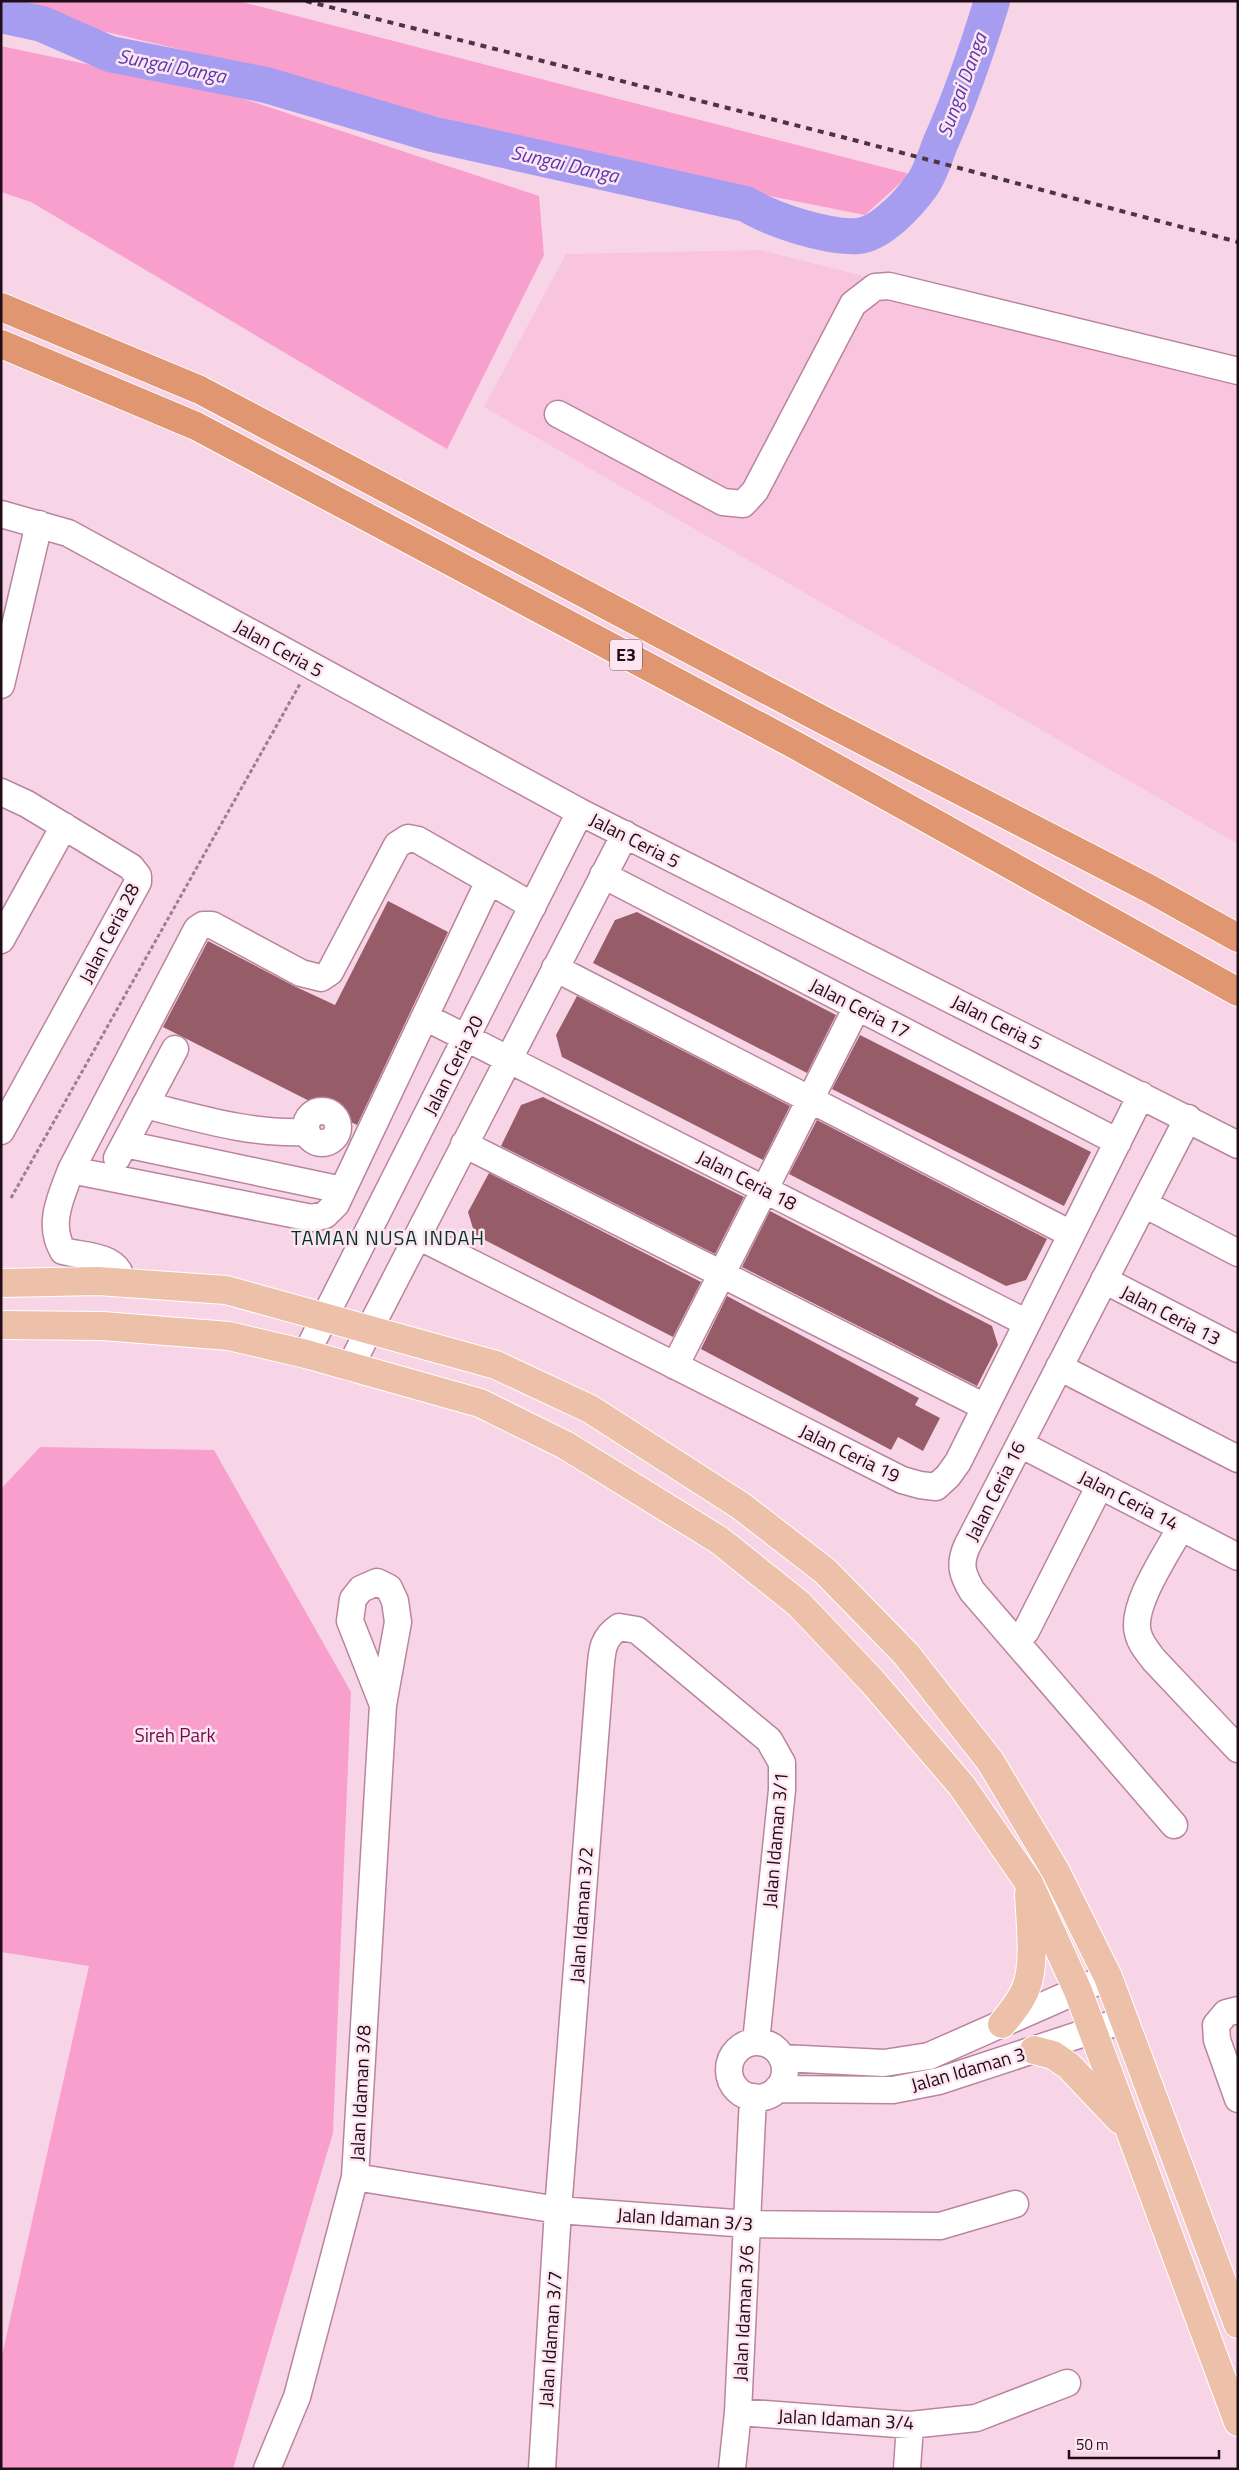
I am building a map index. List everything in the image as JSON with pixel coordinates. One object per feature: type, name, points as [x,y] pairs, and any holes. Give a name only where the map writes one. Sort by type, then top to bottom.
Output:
[{"type":"highway","name":"E3","points":[[1,307],[200,390],[821,719],[1150,889],[1238,938]]},
{"type":"highway","name":"E3","points":[[1,344],[196,426],[795,745],[1238,992]]},
{"type":"main road","points":[[1,1283],[98,1281],[226,1290],[496,1365],[590,1409],[741,1506],[825,1571],[906,1654],[990,1761],[1055,1870],[1108,1977],[1238,2324]]},
{"type":"main road","points":[[1,1325],[103,1326],[229,1336],[306,1354],[480,1403],[565,1445],[719,1540],[799,1604],[872,1681],[962,1786],[1029,1883],[1078,1991],[1238,2422]]},
{"type":"main road","points":[[1002,2024],[1021,1999],[1030,1973],[1029,1883]]},
{"type":"main road","points":[[1034,2050],[1053,2055],[1069,2066],[1129,2130]]},
{"type":"street","points":[[558,414],[723,502],[743,504],[755,491],[853,304],[875,287],[903,288],[1238,371]]},
{"type":"street","name":"Jalan Ceria 5","points":[[1,514],[68,533],[580,812],[1188,1118],[1238,1145]]},
{"type":"street","points":[[1,685],[10,612],[39,524]]},
{"type":"street","name":"Jalan Ceria 28","points":[[1,792],[27,804],[131,867],[138,876],[138,882],[1,1131]]},
{"type":"street","name":"Jalan Ceria 20","points":[[306,1354],[580,812]]},
{"type":"street","points":[[1,940],[64,826]]},
{"type":"street","points":[[350,1366],[625,834]]},
{"type":"street","points":[[122,1283],[121,1272],[116,1264],[105,1259],[63,1251],[56,1240],[55,1211],[71,1170],[197,930],[203,925],[212,925],[301,973],[321,978],[330,972],[397,844],[408,838],[418,840],[533,906]]},
{"type":"street","name":"Jalan Ceria 17","points":[[603,875],[1118,1142]]},
{"type":"street","points":[[71,1170],[312,1218],[326,1215],[336,1204],[362,1151],[489,880]]},
{"type":"street","points":[[555,968],[1071,1234]]},
{"type":"street","points":[[675,1366],[857,1007]]},
{"type":"street","name":"Jalan Ceria 18","points":[[425,1017],[1027,1323]]},
{"type":"street","points":[[107,1177],[175,1049]]},
{"type":"street","name":"Jalan Ceria 19","points":[[418,1236],[902,1480],[936,1487],[948,1476],[958,1462],[1141,1095]]},
{"type":"street","points":[[146,1105],[251,1129],[283,1133],[307,1132],[317,1142],[332,1140],[362,1151]]},
{"type":"street","name":"Jalan Ceria 16","points":[[1174,1825],[972,1590],[961,1569],[966,1546],[1188,1118]]},
{"type":"street","points":[[125,1144],[342,1190]]},
{"type":"street","points":[[464,1144],[985,1407]]},
{"type":"street","points":[[1144,1204],[1238,1253]]},
{"type":"street","name":"Jalan Ceria 13","points":[[1104,1280],[1238,1349]]},
{"type":"street","points":[[1059,1367],[1238,1459]]},
{"type":"street","name":"Jalan Ceria 14","points":[[1020,1444],[1238,1557]]},
{"type":"street","points":[[1016,1642],[1026,1631],[1100,1485]]},
{"type":"street","points":[[1181,1527],[1140,1604],[1136,1619],[1138,1634],[1143,1646],[1154,1660],[1238,1749]]},
{"type":"street","name":"Jalan Idaman 3/1","points":[[619,1627],[637,1630],[769,1740],[782,1762],[782,1790],[756,2042]]},
{"type":"street","name":"Jalan Idaman 3/2","points":[[558,2210],[600,1674],[603,1649],[608,1634],[619,1627]]},
{"type":"street","name":"Jalan Idaman 3/8","points":[[267,2469],[297,2397],[355,2177],[383,1704]]},
{"type":"street","name":"Jalan Idaman 3","points":[[782,2058],[884,2062],[929,2056],[1108,1977]]},
{"type":"street","points":[[1238,2010],[1226,2013],[1216,2025],[1216,2040],[1238,2099]]},
{"type":"street","name":"Jalan Idaman 3","points":[[777,2088],[892,2090],[939,2082],[1124,2020]]},
{"type":"street","points":[[756,2042],[771,2046],[782,2058],[784,2074],[777,2088],[766,2096],[752,2097],[737,2089],[731,2081],[729,2064],[739,2048],[756,2042]]},
{"type":"street","name":"Jalan Idaman 3/6","points":[[732,2469],[738,2412],[748,2224],[752,2097]]},
{"type":"street","name":"Jalan Idaman 3/3","points":[[355,2177],[558,2210],[748,2224],[940,2226],[1015,2204]]},
{"type":"street","name":"Jalan Idaman 3/7","points":[[542,2469],[558,2210]]},
{"type":"street","name":"Jalan Idaman 3/4","points":[[738,2412],[910,2425],[976,2418],[1067,2383]]},
{"type":"street","points":[[907,2469],[910,2425]]},
{"type":"path","points":[[11,1198],[310,666]]},
{"type":"shaded area","points":[[760,250],[1238,370],[1238,844],[484,407],[566,254]]},
{"type":"green space","points":[[1,1],[238,1],[910,174],[865,215],[714,185],[496,132],[191,52],[1,7]]},
{"type":"green space","points":[[1,46],[232,95],[539,196],[544,255],[447,449],[31,202],[1,192]]},
{"type":"green space","name":"Sireh Park","points":[[40,1447],[214,1450],[351,1692],[333,2133],[233,2469],[1,2469],[1,2360],[89,1966],[1,1952],[1,1489]]},
{"type":"building","points":[[388,901],[448,932],[357,1125],[163,1027],[208,941],[335,1005]]},
{"type":"building","points":[[637,912],[836,1015],[807,1073],[593,963],[615,920]]},
{"type":"building","points":[[577,996],[790,1106],[763,1160],[562,1057],[556,1035]]},
{"type":"building","points":[[860,1035],[1091,1152],[1064,1206],[832,1089]]},
{"type":"building","points":[[543,1097],[744,1197],[715,1254],[501,1146],[521,1105]]},
{"type":"building","points":[[817,1120],[1047,1239],[1026,1280],[1006,1286],[789,1174]]},
{"type":"building","points":[[489,1173],[701,1282],[673,1337],[475,1235],[468,1212]]},
{"type":"building","points":[[770,1211],[992,1326],[998,1345],[977,1386],[742,1267]]},
{"type":"building","points":[[727,1296],[919,1398],[915,1405],[940,1418],[923,1451],[898,1437],[891,1450],[701,1349]]},
{"type":"waterway","name":"Sungai Danga","points":[[1,15],[42,24],[110,54],[266,85],[432,134],[746,204],[770,216],[800,227],[831,234],[858,236],[867,234],[885,224],[910,200],[925,181],[962,91],[992,1]]},
{"type":"railway","points":[[306,1],[850,139],[1238,242]]},
{"type":"district","name":"TAMAN NUSA INDAH","points":[[388,1238]]}]
